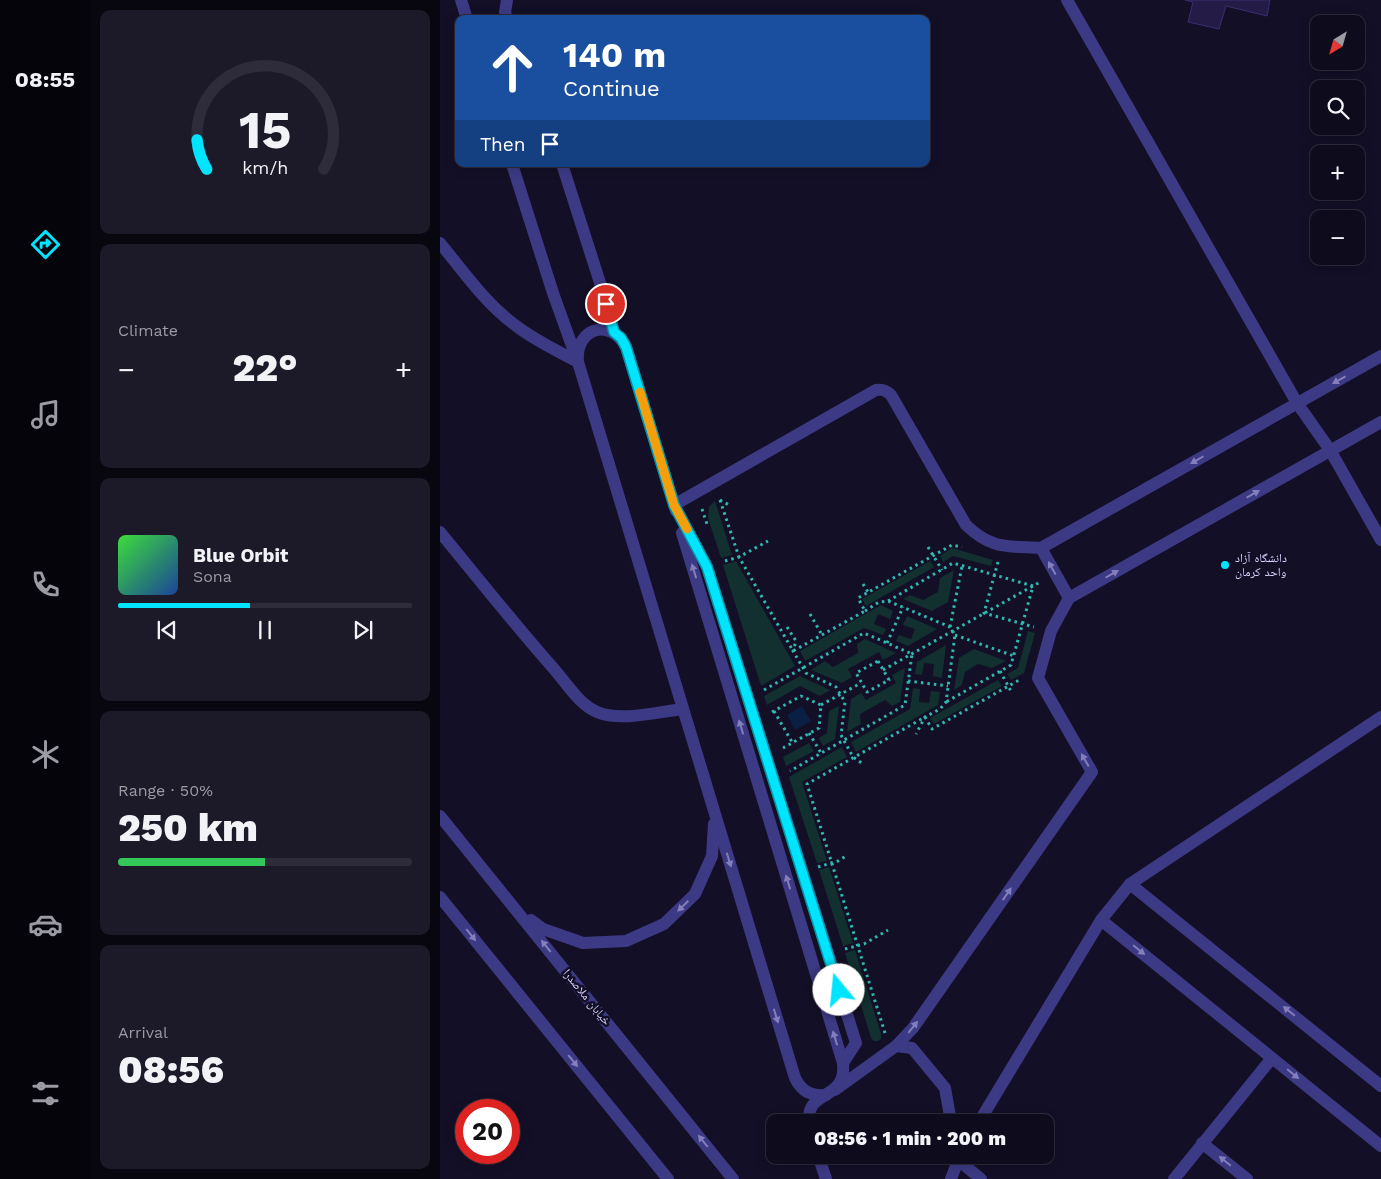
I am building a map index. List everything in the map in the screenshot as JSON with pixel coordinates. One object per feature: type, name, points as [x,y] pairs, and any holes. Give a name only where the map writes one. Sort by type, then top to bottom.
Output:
[{"type":"street","points":[[461,0],[466,15]]},
{"type":"street","points":[[506,15],[507,0]]},
{"type":"street","points":[[1067,0],[1297,403],[1330,450],[1381,540]]},
{"type":"street","points":[[513,167],[553,293],[578,362],[795,1078],[799,1086],[807,1093],[816,1096],[830,1092],[841,1082],[844,1073],[843,1064],[626,347],[621,338],[614,332],[594,330],[580,342],[577,352],[578,362]]},
{"type":"street","points":[[563,167],[614,332]]},
{"type":"street","points":[[440,242],[489,302],[514,325],[538,341],[578,362]]},
{"type":"street","points":[[674,505],[876,390],[881,389],[890,394],[966,525],[978,536],[992,544],[1041,548],[1381,356]]},
{"type":"street","points":[[809,1114],[811,1107],[818,1099],[830,1092],[890,1043],[913,1028],[1092,772],[1038,678],[1051,632],[1069,598],[1381,422]]},
{"type":"street","points":[[674,505],[707,567],[856,1043],[843,1064]]},
{"type":"street","points":[[440,532],[538,652],[584,704],[597,712],[611,716],[683,709]]},
{"type":"street","points":[[1041,548],[1069,598]]},
{"type":"street","points":[[984,1114],[1101,920],[1130,884],[1381,717]]},
{"type":"street","points":[[510,902],[543,929],[583,943],[626,941],[664,924],[695,894],[712,856],[715,814]]},
{"type":"street","name":"خیابان ملاصدرا","points":[[440,816],[733,1179]]},
{"type":"street","points":[[1130,884],[1381,1086]]},
{"type":"street","points":[[440,897],[668,1179]]},
{"type":"street","points":[[1101,920],[1381,1146]]},
{"type":"street","points":[[890,1043],[912,1048],[945,1088],[950,1114]]},
{"type":"street","points":[[1179,1177],[1202,1143],[1272,1058]]},
{"type":"street","points":[[1202,1143],[1247,1179]]},
{"type":"street","points":[[821,1164],[826,1179]]},
{"type":"street","points":[[951,1179],[956,1164]]},
{"type":"street","points":[[966,1164],[982,1179]]},
{"type":"path","points":[[729,505],[720,500],[739,557],[806,673],[836,687],[845,702],[841,735],[853,757],[864,764]]},
{"type":"path","points":[[719,563],[739,557],[768,541]]},
{"type":"path","points":[[865,611],[858,598],[868,592],[952,545],[971,550]]},
{"type":"path","points":[[984,613],[1003,546]]},
{"type":"path","points":[[928,547],[942,570]]},
{"type":"path","points":[[793,651],[879,602],[888,601],[953,563],[1033,586]]},
{"type":"path","points":[[946,702],[962,566]]},
{"type":"path","points":[[883,670],[1044,579]]},
{"type":"path","points":[[863,584],[868,592]]},
{"type":"path","points":[[890,1043],[885,1034],[807,784],[940,709],[946,702],[1011,665],[1033,586]]},
{"type":"path","points":[[888,601],[1014,656]]},
{"type":"path","points":[[887,643],[903,607]]},
{"type":"path","points":[[984,613],[1051,632]]},
{"type":"path","points":[[810,614],[822,635]]},
{"type":"path","points":[[787,627],[796,641],[793,651]]},
{"type":"path","points":[[760,693],[864,633],[912,654]]},
{"type":"path","points":[[785,774],[905,705],[912,654]]},
{"type":"path","points":[[878,661],[883,670],[888,680],[867,692],[856,673],[878,661]]},
{"type":"path","points":[[1000,671],[1012,692]]},
{"type":"path","points":[[925,717],[932,729],[1027,676]]},
{"type":"path","points":[[908,681],[948,686]]},
{"type":"path","points":[[821,705],[862,683]]},
{"type":"path","points":[[767,715],[801,696],[821,705]]},
{"type":"path","points":[[778,751],[818,728],[821,705]]},
{"type":"path","points":[[774,711],[792,742]]},
{"type":"path","points":[[916,734],[925,717]]},
{"type":"path","points":[[810,733],[821,753]]},
{"type":"path","points":[[814,868],[846,856]]},
{"type":"path","points":[[840,951],[864,944],[888,930]]},
{"type":"green space","points":[[715,501],[732,555],[721,558],[708,518],[709,507]]},
{"type":"green space","points":[[952,548],[993,560],[991,566],[953,556],[943,562],[940,556]]},
{"type":"green space","points":[[736,561],[795,666],[761,686],[723,565]]},
{"type":"green space","points":[[930,561],[934,567],[866,606],[862,599]]},
{"type":"green space","points":[[954,570],[948,602],[932,611],[903,599],[910,595],[923,600],[938,592],[940,578]]},
{"type":"green space","points":[[881,605],[893,611],[890,619],[878,614],[874,624],[886,629],[883,635],[864,628],[805,661],[800,651]]},
{"type":"green space","points":[[907,616],[937,629],[908,646],[896,641],[899,635],[911,639],[915,629],[903,625]]},
{"type":"green space","points":[[1028,631],[1035,633],[1024,673],[1011,680],[1007,674],[1018,668]]},
{"type":"green space","points":[[865,639],[896,653],[883,660],[879,652],[848,669],[852,677],[842,683],[811,670],[825,661],[833,667],[858,653],[857,644]]},
{"type":"green space","points":[[946,645],[942,678],[933,676],[934,664],[924,663],[922,675],[915,674],[917,662]]},
{"type":"green space","points":[[974,649],[1006,661],[992,668],[978,664],[965,672],[962,685],[954,690],[959,658]]},
{"type":"green space","points":[[905,668],[900,702],[892,706],[885,700],[860,714],[861,724],[847,732],[851,699],[861,693],[866,700],[896,683],[892,675]]},
{"type":"green space","points":[[800,676],[830,690],[820,696],[800,686],[767,705],[764,696]]},
{"type":"green space","points":[[998,680],[1002,686],[934,724],[930,718]]},
{"type":"green space","points":[[913,688],[920,689],[919,702],[929,703],[931,691],[940,692],[938,705],[856,752],[851,742],[910,709]]},
{"type":"green space","points":[[839,706],[835,739],[823,746],[819,738],[827,733],[829,711]]},
{"type":"green space","points":[[809,743],[814,751],[786,766],[783,757]]},
{"type":"green space","points":[[842,747],[847,757],[802,782],[827,861],[817,863],[789,777]]},
{"type":"green space","points":[[829,867],[853,943],[843,946],[819,870]]},
{"type":"green space","points":[[855,950],[881,1034],[881,1039],[878,1041],[874,1041],[871,1038],[845,953]]},
{"type":"water","points":[[802,706],[811,721],[795,730],[787,715]]},
{"type":"building","points":[[1185,0],[1270,0],[1267,16],[1226,6],[1219,29],[1188,22],[1193,2]]},
{"type":"slow traffic","points":[[640,392],[674,505],[687,529]]},
{"type":"place","name":"دانشگاه آزاد واحد کرمان","points":[[1225,565]]},
{"type":"route","points":[[606,304],[614,332],[621,338],[626,347],[674,505],[707,567],[839,990]]}]
